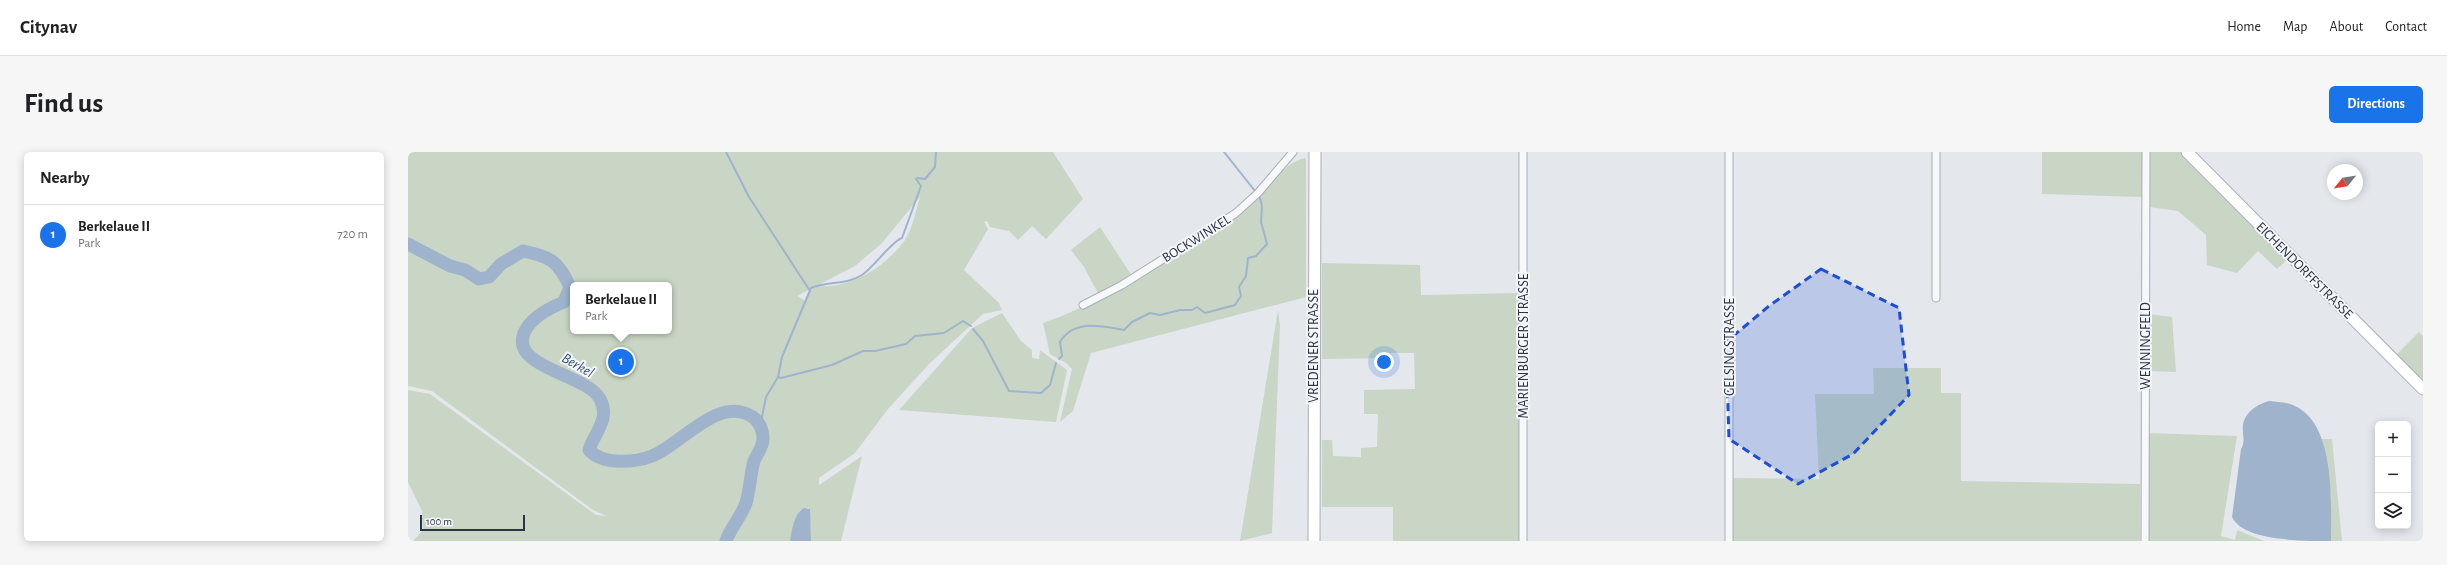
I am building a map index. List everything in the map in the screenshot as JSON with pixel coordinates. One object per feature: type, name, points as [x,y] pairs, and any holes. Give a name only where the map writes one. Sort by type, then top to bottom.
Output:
[{"type":"street","name":"BOCKWINKEL","points":[[1083,305],[1122,285],[1236,213],[1258,193],[1293,152]]},
{"type":"street","name":"VREDENER STRASSE","points":[[1314,541],[1315,152]]},
{"type":"street","name":"MARIENBURGER STRASSE","points":[[1523,152],[1523,541]]},
{"type":"street","name":"GELSINGSTRASSE","points":[[1729,541],[1730,152]]},
{"type":"street","points":[[1936,152],[1936,298]]},
{"type":"street","name":"WENNINGFELD","points":[[2145,541],[2146,152]]},
{"type":"street","name":"EICHENDORFFSTRASSE","points":[[2187,152],[2423,389]]},
{"type":"highlighted area","points":[[1821,269],[1899,308],[1909,395],[1853,454],[1798,484],[1729,439],[1726,342],[1769,306]]},
{"type":"green space","points":[[408,152],[1053,152],[1083,199],[1046,239],[1032,226],[1018,240],[1009,231],[990,227],[987,221],[984,222],[988,229],[964,270],[999,303],[1002,310],[983,314],[930,363],[888,409],[855,453],[819,478],[819,485],[862,456],[841,541],[811,541],[809,508],[800,510],[790,541],[413,541],[423,530],[422,511],[408,482],[408,390],[430,394],[596,515],[606,516],[593,510],[432,391],[408,386]],"holes":[[[920,197],[908,235],[895,252],[872,271],[847,283],[814,288],[810,292],[806,301],[797,296],[855,266],[882,243]]]},
{"type":"green space","points":[[2042,152],[2142,152],[2142,197],[2042,194]]},
{"type":"green space","points":[[2150,152],[2181,152],[2288,259],[2277,269],[2258,251],[2237,273],[2207,265],[2206,235],[2178,211],[2149,207]]},
{"type":"green space","points":[[1306,158],[1306,297],[1091,353],[1073,411],[1060,422],[1072,369],[1066,363],[1050,354],[1043,323],[1076,310],[1108,294],[1222,226],[1251,203],[1276,176],[1290,164]]},
{"type":"green space","points":[[1100,227],[1132,276],[1099,295],[1084,267],[1071,250]]},
{"type":"green space","points":[[1322,263],[1420,265],[1421,295],[1520,293],[1519,541],[1393,541],[1393,507],[1322,507],[1322,440],[1332,440],[1333,456],[1361,457],[1361,448],[1377,447],[1378,414],[1364,414],[1364,390],[1415,389],[1414,353],[1385,353],[1385,358],[1322,359]]},
{"type":"green space","points":[[1278,310],[1280,325],[1272,533],[1240,541]]},
{"type":"green space","points":[[1002,313],[1021,341],[1032,350],[1032,358],[1039,359],[1040,350],[1067,370],[1056,422],[899,410],[972,328]]},
{"type":"green space","points":[[2148,314],[2172,317],[2176,372],[2149,371]]},
{"type":"green space","points":[[2419,332],[2423,336],[2423,386],[2394,357]]},
{"type":"green space","points":[[1873,368],[1941,368],[1941,393],[1961,393],[1961,481],[2140,484],[2140,541],[1733,541],[1733,478],[1819,479],[1815,394],[1874,394]]},
{"type":"green space","points":[[2147,433],[2237,436],[2221,536],[2235,540],[2237,530],[2264,541],[2148,541]]},
{"type":"green space","points":[[2322,439],[2332,439],[2342,541],[2331,541],[2331,496]]},
{"type":"water","points":[[2269,401],[2293,405],[2307,414],[2317,428],[2324,446],[2328,466],[2331,507],[2331,541],[2290,540],[2261,535],[2248,531],[2238,525],[2232,517],[2243,442],[2244,420],[2254,408]]},
{"type":"water","points":[[804,508],[810,509],[811,541],[790,541],[796,518]]},
{"type":"waterway","points":[[726,152],[749,197],[810,291]]},
{"type":"waterway","points":[[760,426],[766,397],[778,377],[782,357],[811,288],[824,284],[843,282],[862,275],[872,267],[898,240],[902,238],[921,186],[916,179],[925,179],[935,167],[936,152]]},
{"type":"waterway","points":[[1224,152],[1255,191]]},
{"type":"waterway","points":[[1059,359],[1062,356],[1060,342],[1066,335],[1080,327],[1097,326],[1124,330],[1132,322],[1150,313],[1160,315],[1180,310],[1192,310],[1197,307],[1205,313],[1235,305],[1241,296],[1239,287],[1246,276],[1248,258],[1256,256],[1267,244],[1261,222],[1262,206],[1259,195]]},
{"type":"waterway","name":"Berkel","points":[[408,244],[450,266],[465,270],[479,279],[489,277],[501,264],[523,251],[540,255],[557,265],[570,287],[564,302],[547,310],[531,322],[524,333],[523,345],[528,355],[538,363],[581,383],[592,390],[600,399],[603,406],[603,419],[589,450],[595,455],[602,458],[619,461],[645,458],[663,450],[712,417],[725,412],[738,412],[754,418],[761,429],[763,442],[754,461],[746,503],[726,541]]},
{"type":"waterway","points":[[778,377],[781,378],[832,365],[863,351],[875,351],[906,344],[915,336],[944,333],[963,321],[971,326]]},
{"type":"waterway","points":[[973,329],[983,341],[1009,391],[1041,393],[1050,385],[1056,363]]},
{"type":"place","name":"Berkelaue II","points":[[621,362]]}]
